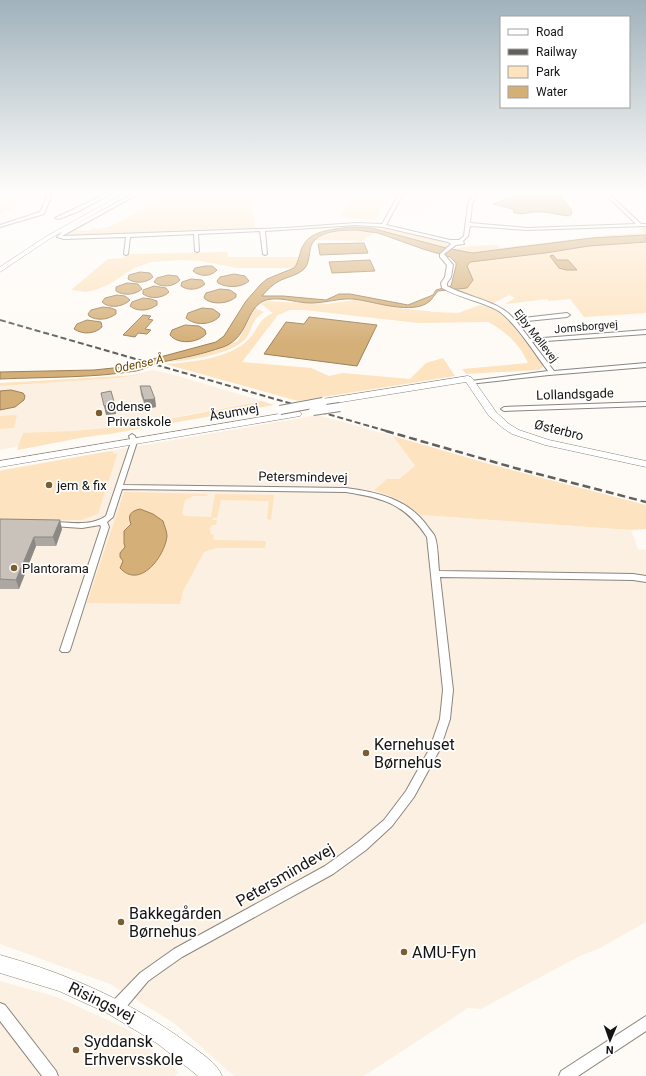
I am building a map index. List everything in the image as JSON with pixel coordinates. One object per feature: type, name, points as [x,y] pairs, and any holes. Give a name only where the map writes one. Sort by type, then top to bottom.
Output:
[{"type":"street","points":[[0,262],[29,244]]},
{"type":"street","points":[[0,270],[38,244]]},
{"type":"street","points":[[126,254],[127,244]]},
{"type":"street","points":[[197,244],[197,251]]},
{"type":"street","points":[[264,244],[265,254]]},
{"type":"street","name":"Ejby Møllevej","points":[[452,245],[442,254],[450,265],[448,277],[444,283],[447,288],[497,308],[508,316],[552,372]]},
{"type":"street","points":[[512,321],[567,315]]},
{"type":"street","name":"Jomsborgvej","points":[[528,342],[646,332]]},
{"type":"street","points":[[468,383],[552,372],[646,365]]},
{"type":"street","name":"Østerbro","points":[[468,383],[497,419],[520,433],[546,442],[646,464]]},
{"type":"street","name":"Åsumvej","points":[[0,457],[133,439],[297,414],[460,386],[468,383]]},
{"type":"street","name":"Åsumvej","points":[[0,464],[323,402],[468,383]]},
{"type":"street","name":"Lollandsgade","points":[[504,408],[646,404]]},
{"type":"street","points":[[46,524],[91,525],[103,522],[109,517],[120,486],[133,439]]},
{"type":"street","name":"Petersmindevej","points":[[117,1007],[144,977],[178,952],[329,870],[362,846],[388,823],[410,794],[435,749],[445,719],[448,690],[436,574],[430,537],[423,524],[408,510],[392,500],[368,493],[340,490],[120,486]]},
{"type":"street","points":[[65,650],[105,527],[103,522]]},
{"type":"street","points":[[436,574],[633,577],[646,579]]},
{"type":"street","name":"Risingsvej","points":[[0,964],[64,983],[117,1007],[144,1023],[188,1054],[213,1076]]},
{"type":"street","points":[[0,1010],[51,1076]]},
{"type":"street","points":[[566,1076],[646,1023]]},
{"type":"shaded area","name":"Odense Privatskole","points":[[153,370],[262,401],[0,450],[0,386],[119,378]]},
{"type":"shaded area","points":[[318,415],[393,436],[415,466],[399,479],[387,479],[374,490],[400,500],[421,515],[631,530],[638,549],[646,550],[646,922],[600,948],[580,956],[481,1009],[468,1008],[364,1076],[234,1076],[174,1023],[110,984],[0,944],[0,470]]},
{"type":"shaded area","name":"Syddansk Erhvervsskole","points":[[0,981],[57,997],[125,1028],[179,1072],[175,1076],[0,1076]]},
{"type":"green space","points":[[431,244],[447,244],[450,246],[449,248]]},
{"type":"green space","points":[[544,244],[476,253],[453,250],[462,247],[498,245],[500,248]]},
{"type":"green space","points":[[646,244],[646,313],[584,317],[570,299],[549,301],[547,299],[505,304],[515,298],[509,295],[492,304],[453,290],[467,288],[473,280],[467,266],[470,262],[589,246]]},
{"type":"green space","points":[[227,252],[228,257],[300,257],[294,268],[237,268],[201,261],[179,260],[152,262],[134,268],[110,284],[95,290],[86,292],[71,290],[108,259],[122,258],[131,254]]},
{"type":"green space","points":[[355,300],[398,308],[435,312],[458,313],[480,305],[494,309],[506,317],[544,366],[539,370],[466,374],[462,369],[528,363],[517,344],[501,330],[488,322],[418,323],[304,310],[290,310],[278,315],[242,362],[311,368],[329,376],[343,373],[410,379],[426,363],[443,358],[455,376],[298,401],[165,364],[197,361],[221,355],[241,346],[252,336],[264,319],[273,313],[261,304],[267,301],[326,304]]},
{"type":"green space","points":[[255,308],[264,312],[253,323],[246,338],[237,346],[208,356],[169,362],[217,350],[238,341]]},
{"type":"green space","points":[[137,375],[119,378],[0,386],[0,383]]},
{"type":"green space","points":[[262,401],[274,405],[17,450],[23,433],[74,431],[132,426]]},
{"type":"green space","points":[[17,415],[14,428],[0,429],[0,416]]},
{"type":"green space","points":[[393,436],[500,467],[646,505],[646,529],[631,530],[421,515],[400,500],[374,490],[387,479],[399,479],[415,466]]},
{"type":"green space","points":[[111,451],[117,455],[98,514],[81,520],[0,520],[0,471]]},
{"type":"green space","points":[[124,492],[208,494],[207,496],[193,496],[185,500],[182,514],[185,516],[211,517],[215,494],[274,495],[271,520],[267,519],[269,501],[221,500],[217,518],[213,518],[212,520],[217,520],[216,525],[213,525],[209,529],[211,530],[210,533],[214,535],[213,540],[266,541],[265,548],[216,548],[204,552],[183,591],[180,604],[87,603]]},
{"type":"water","name":"Odense Å","points":[[304,244],[312,244],[308,263],[305,268],[295,275],[281,280],[270,287],[262,296],[283,296],[326,300],[339,294],[350,294],[408,305],[433,295],[436,290],[451,286],[456,266],[456,263],[450,257],[410,244],[432,244],[472,253],[542,244],[614,244],[589,246],[470,262],[467,266],[473,280],[467,288],[438,291],[430,301],[423,305],[414,307],[393,306],[353,299],[311,303],[282,299],[263,301],[252,312],[239,336],[223,347],[208,352],[159,363],[136,371],[85,376],[0,379],[0,372],[94,370],[123,367],[216,342],[224,336],[246,301],[261,284],[267,279],[294,268]]},
{"type":"water","points":[[318,244],[364,244],[368,253],[320,255]]},
{"type":"water","points":[[553,255],[557,260],[568,260],[577,270],[566,270],[559,268],[550,256]]},
{"type":"water","points":[[370,260],[375,271],[332,273],[329,262]]},
{"type":"water","points":[[212,266],[217,270],[209,275],[199,274],[193,271],[195,268]]},
{"type":"water","points":[[140,272],[150,273],[153,277],[148,281],[141,282],[134,282],[128,279],[129,275]]},
{"type":"water","points":[[234,274],[245,276],[249,281],[242,285],[230,286],[222,285],[217,281],[220,277]]},
{"type":"water","points":[[168,275],[177,276],[180,280],[167,286],[154,282],[157,278]]},
{"type":"water","points":[[191,279],[202,280],[205,284],[200,288],[193,289],[187,289],[181,286],[182,282]]},
{"type":"water","points":[[127,283],[138,284],[142,289],[136,293],[129,294],[122,294],[116,291],[116,287]]},
{"type":"water","points":[[154,286],[166,288],[169,292],[156,298],[143,294],[143,290]]},
{"type":"water","points":[[220,289],[230,290],[236,294],[236,297],[229,301],[220,303],[205,299],[204,297],[206,293]]},
{"type":"water","points":[[117,295],[125,296],[130,300],[120,306],[108,306],[102,302],[105,298]]},
{"type":"water","points":[[143,298],[157,301],[157,305],[150,309],[143,310],[130,306],[132,302]]},
{"type":"water","points":[[103,307],[116,310],[116,314],[110,318],[102,319],[95,319],[89,316],[88,314],[91,310]]},
{"type":"water","points":[[202,308],[213,309],[220,314],[219,317],[212,322],[203,324],[190,321],[186,318],[188,313]]},
{"type":"water","points":[[143,315],[151,316],[148,319],[153,320],[145,329],[151,330],[147,334],[138,333],[135,337],[123,335]]},
{"type":"water","points":[[309,317],[377,325],[357,366],[264,354],[286,322],[304,324]]},
{"type":"water","points":[[87,320],[101,322],[102,327],[89,333],[74,329],[77,324]]},
{"type":"water","points":[[185,325],[199,326],[205,330],[206,334],[198,339],[188,342],[178,340],[170,335],[172,330]]},
{"type":"water","points":[[11,390],[23,393],[25,396],[24,400],[15,407],[0,410],[0,391]]},
{"type":"water","points":[[140,509],[153,514],[163,521],[167,536],[162,553],[157,561],[143,573],[136,575],[128,574],[120,568],[123,561],[120,557],[120,553],[125,547],[124,531],[131,524],[129,518],[132,512]]},
{"type":"building","points":[[140,386],[150,386],[155,399],[144,400]]},
{"type":"building","points":[[111,391],[115,405],[104,406],[101,393]]},
{"type":"building","name":"Plantorama","points":[[0,519],[60,520],[53,537],[34,537],[16,580],[0,579]]},
{"type":"railway","points":[[0,320],[390,432]]},
{"type":"railway","points":[[386,431],[515,468],[646,502]]},
{"type":"place","name":"Odense Privatskole","points":[[99,413]]},
{"type":"place","name":"jem & fix","points":[[49,485]]},
{"type":"place","name":"Plantorama","points":[[14,568]]},
{"type":"place","name":"Kernehuset Børnehus","points":[[366,753]]},
{"type":"place","name":"Bakkegården Børnehus","points":[[121,922]]},
{"type":"place","name":"AMU-Fyn","points":[[404,952]]},
{"type":"place","name":"Syddansk Erhvervsskole","points":[[76,1050]]}]
